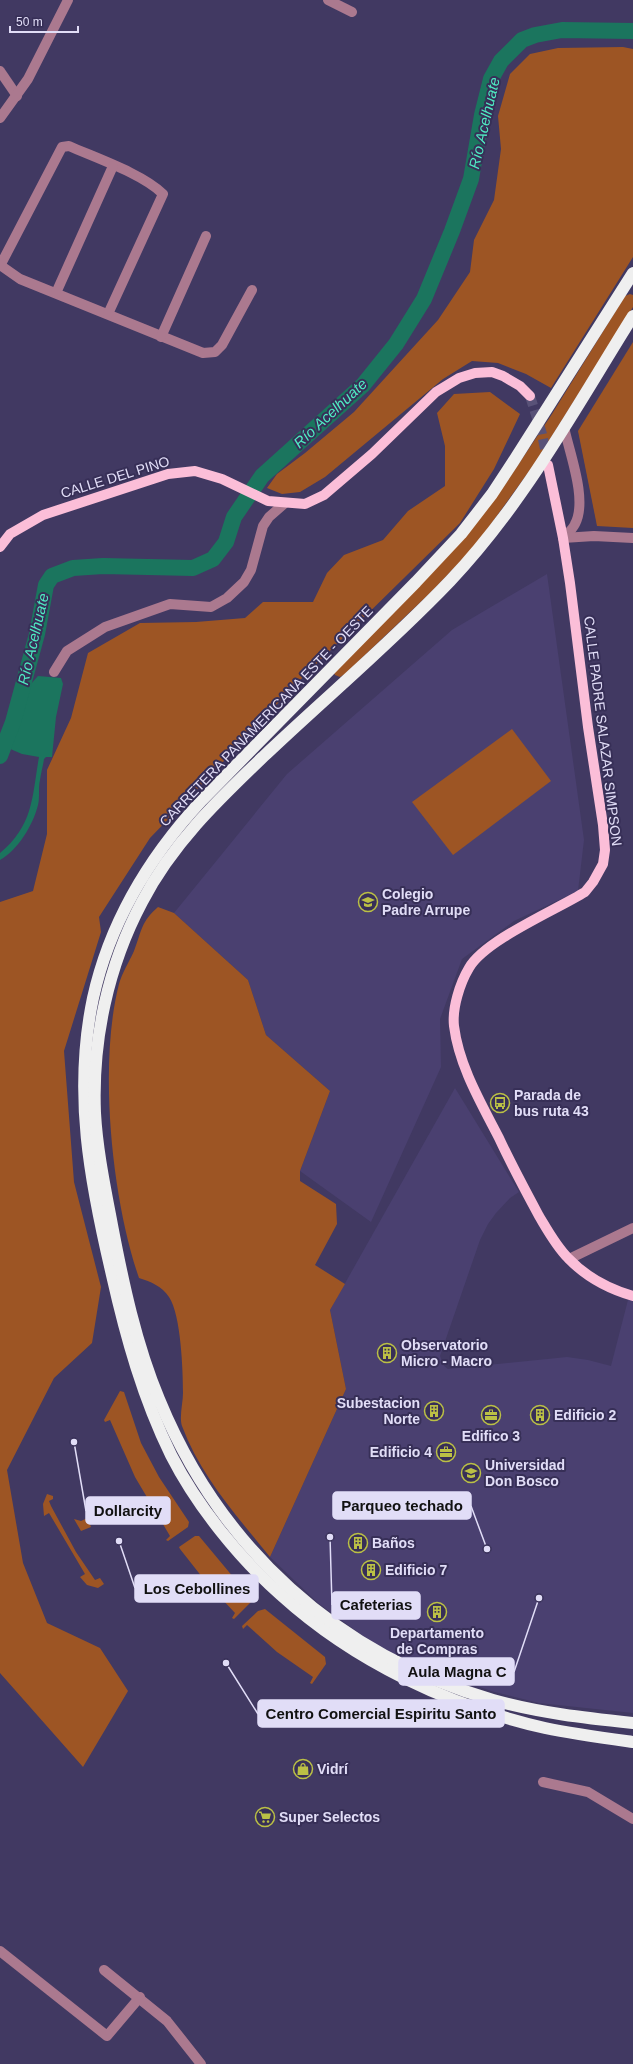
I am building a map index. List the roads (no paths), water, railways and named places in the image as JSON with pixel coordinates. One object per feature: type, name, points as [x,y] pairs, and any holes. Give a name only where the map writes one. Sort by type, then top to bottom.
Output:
[{"type":"highway","name":"CARRETERA PANAMERICANA ESTE - OESTE","points":[[633,273],[492,494],[461,534],[416,582],[202,800],[174,832],[151,862],[130,897],[116,927],[97,985],[87,1032],[83,1096],[87,1151],[100,1220],[119,1308],[141,1385],[172,1458],[208,1512],[229,1540],[258,1574],[309,1618],[357,1651],[411,1682],[484,1712],[516,1721],[570,1732],[633,1742]]},
{"type":"highway","points":[[620,294],[625,291],[633,291]]},
{"type":"highway","name":"CARRETERA PANAMERICANA ESTE - OESTE","points":[[633,316],[564,426],[501,522],[457,574],[413,618],[222,796],[190,830],[169,857],[142,901],[131,924],[108,988],[97,1041],[95,1116],[99,1151],[116,1247],[134,1321],[156,1394],[183,1452],[197,1477],[246,1545],[274,1575],[322,1614],[350,1634],[402,1665],[448,1685],[499,1701],[570,1717],[633,1723]]},
{"type":"main road","points":[[286,503],[305,504],[324,495],[372,454],[436,392],[459,378],[475,373],[492,372],[503,376],[520,386],[530,396]]},
{"type":"main road","name":"CALLE PADRE SALAZAR SIMPSON","points":[[548,465],[563,538],[603,825],[605,850],[604,864],[585,892],[517,930],[476,958],[464,977],[456,1005],[454,1026],[459,1048],[471,1081],[520,1182],[557,1246],[569,1259],[594,1279],[633,1296]]},
{"type":"main road","name":"CALLE DEL PINO","points":[[0,547],[10,534],[43,515],[168,474],[195,471],[222,479],[268,501],[286,503]]},
{"type":"street","points":[[0,118],[17,96],[68,0]]},
{"type":"street","points":[[328,0],[352,12]]},
{"type":"street","points":[[0,71],[17,96]]},
{"type":"street","points":[[108,314],[162,194],[155,186],[113,166],[69,146],[62,147],[0,265],[20,278],[202,353],[215,352],[222,345],[252,290]]},
{"type":"street","points":[[56,293],[113,166]]},
{"type":"street","points":[[161,337],[206,236]]},
{"type":"street","points":[[563,538],[575,525],[579,506],[577,478],[564,426]]},
{"type":"street","points":[[54,672],[68,651],[105,627],[170,604],[211,607],[227,598],[244,582],[252,570],[263,526],[269,517],[286,503]]},
{"type":"street","points":[[563,538],[594,536],[633,538]]},
{"type":"street","points":[[569,1259],[633,1228]]},
{"type":"street","points":[[543,1782],[588,1792],[633,1819]]},
{"type":"street","points":[[0,1951],[107,2036],[140,1997]]},
{"type":"street","points":[[104,1970],[140,1997],[167,2021],[201,2064]]},
{"type":"waterway","name":"Río Acelhuate","points":[[0,756],[13,722],[37,634],[46,585],[52,576],[73,568],[103,566],[193,568],[213,559],[226,542],[234,517],[262,476],[363,385],[396,344],[424,299],[452,231],[471,179],[482,115],[491,79],[501,61],[522,40],[535,35],[562,30],[633,31]]},
{"type":"tunnel","points":[[530,396],[542,434],[547,459]]},
{"type":"place","name":"Colegio Padre Arrupe","points":[[368,902]]},
{"type":"place","name":"Parada de bus ruta 43","points":[[500,1103]]},
{"type":"place","name":"Observatorio Micro - Macro","points":[[387,1353]]},
{"type":"place","name":"Subestacion Norte","points":[[434,1411]]},
{"type":"place","name":"Edifico 3","points":[[491,1415]]},
{"type":"place","name":"Edificio 2","points":[[540,1415]]},
{"type":"place","name":"Dollarcity","points":[[74,1442]]},
{"type":"place","name":"Edificio 4","points":[[446,1452]]},
{"type":"place","name":"Universidad Don Bosco","points":[[471,1473]]},
{"type":"place","name":"Cafeterias","points":[[330,1537]]},
{"type":"place","name":"Los Cebollines","points":[[119,1541]]},
{"type":"place","name":"Baños","points":[[358,1543]]},
{"type":"place","name":"Parqueo techado","points":[[487,1549]]},
{"type":"place","name":"Edificio 7","points":[[371,1570]]},
{"type":"place","name":"Aula Magna C","points":[[539,1598]]},
{"type":"place","name":"Departamento de Compras","points":[[437,1612]]},
{"type":"place","name":"Centro Comercial Espiritu Santo","points":[[226,1663]]},
{"type":"place","name":"Vidrí","points":[[303,1769]]},
{"type":"place","name":"Super Selectos","points":[[265,1817]]}]
